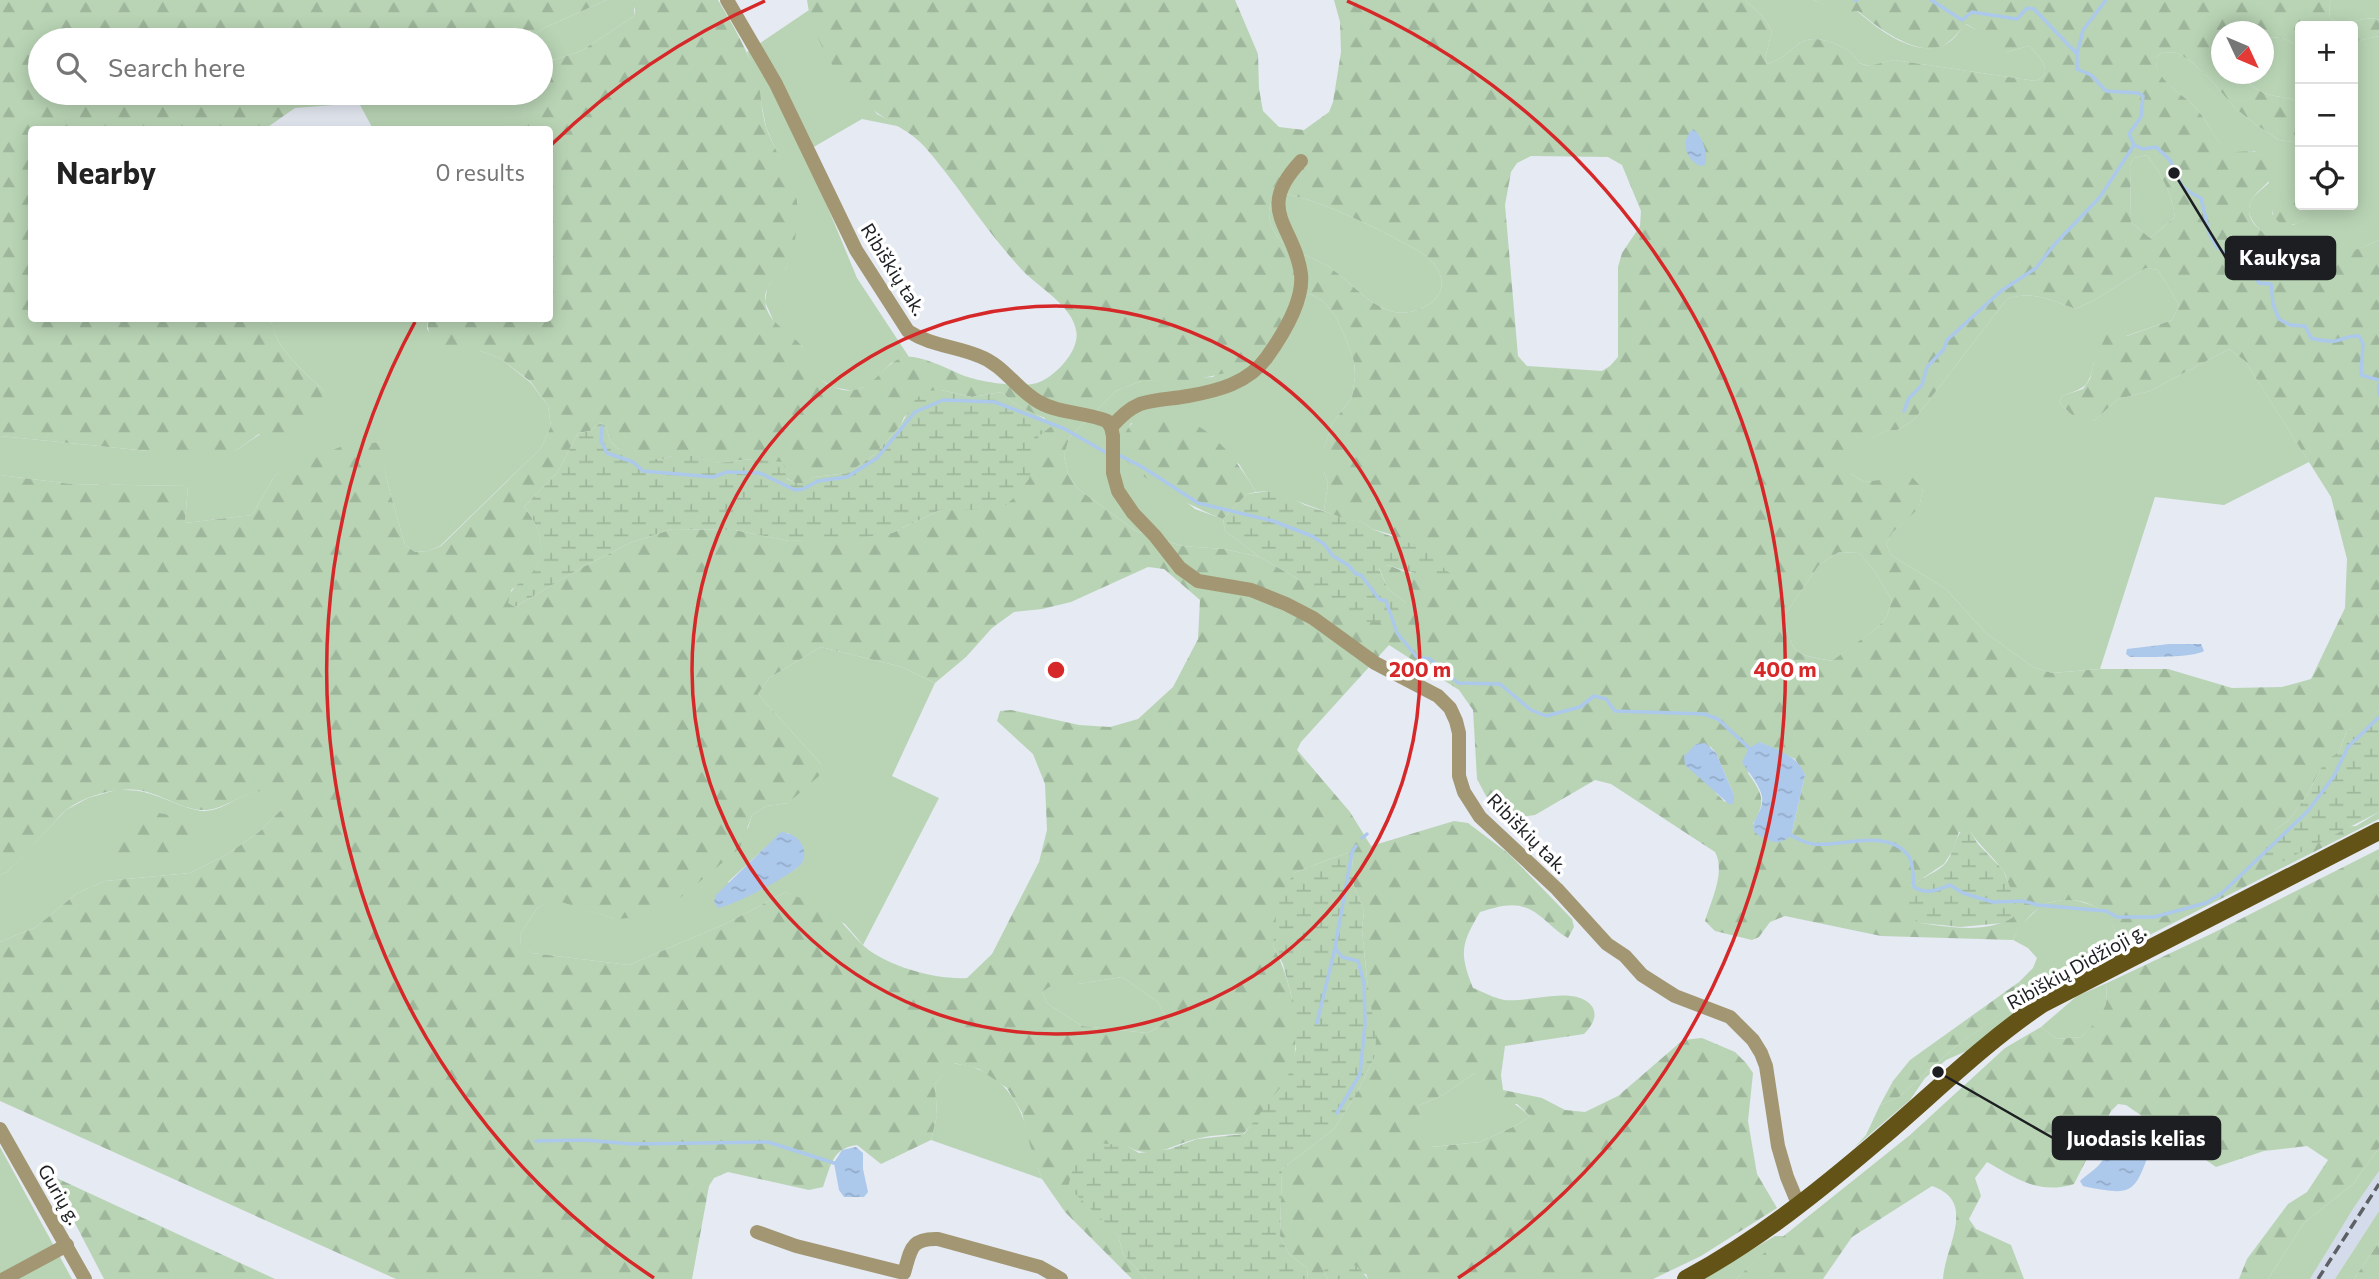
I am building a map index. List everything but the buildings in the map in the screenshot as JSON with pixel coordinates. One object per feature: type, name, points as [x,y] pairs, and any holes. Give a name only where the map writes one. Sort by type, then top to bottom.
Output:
[{"type":"main road","name":"Ribiškių Didžioji g.","points":[[1686,1279],[1776,1225],[2003,1031],[2042,1004],[2379,831]]},
{"type":"street","name":"Ribiškių tak.","points":[[727,0],[776,85],[862,261],[908,331],[921,340],[980,356],[1005,372],[1039,402],[1062,411],[1102,419],[1111,427],[1112,473],[1118,491],[1133,513],[1180,568],[1198,581],[1251,590],[1286,604],[1313,618],[1375,663],[1438,696],[1450,708],[1456,721],[1459,733],[1459,776],[1464,792],[1480,817],[1557,889],[1607,944],[1625,956],[1642,975],[1675,996],[1730,1017],[1753,1040],[1766,1066],[1778,1146],[1799,1206]]},
{"type":"street","points":[[1111,427],[1125,412],[1140,404],[1188,396],[1234,384],[1253,372],[1267,358],[1286,324],[1299,292],[1301,274],[1279,212],[1282,185],[1301,162]]},
{"type":"street","name":"Gurių g.","points":[[1,1132],[85,1279]]},
{"type":"street","points":[[757,1232],[796,1246],[904,1273],[916,1244],[925,1238],[938,1239],[1040,1267],[1061,1279]]},
{"type":"street","points":[[4,1279],[67,1245]]},
{"type":"shaded area","points":[[2379,1171],[2379,1211],[2335,1279],[2310,1279],[2353,1209]]},
{"type":"green space","points":[[0,0],[607,0],[544,28],[28,28],[28,105],[333,105],[295,108],[269,126],[28,126],[28,322],[272,322],[284,349],[324,391],[317,413],[283,435],[259,434],[235,451],[148,451],[0,436]]},
{"type":"green space","points":[[607,0],[634,1],[634,16],[581,51],[553,60],[553,28],[546,27]]},
{"type":"green space","points":[[632,0],[718,0],[745,48],[759,85],[767,130],[797,199],[793,255],[786,268],[769,286],[765,295],[767,309],[774,321],[805,350],[820,378],[831,386],[846,390],[868,385],[893,363],[902,358],[913,357],[979,380],[1011,385],[1037,383],[1059,369],[1071,354],[1075,346],[1076,330],[1063,306],[1012,259],[924,146],[864,102],[841,77],[822,47],[807,0],[1235,0],[1258,54],[1263,111],[1279,127],[1304,130],[1329,112],[1333,102],[1341,52],[1340,22],[1334,0],[1745,0],[1765,19],[1772,32],[1765,58],[1767,64],[1785,55],[1803,41],[1811,39],[1845,48],[1859,63],[1868,66],[1894,60],[2035,81],[2041,78],[2045,69],[2041,59],[2029,46],[2006,52],[1986,48],[1975,29],[1966,24],[1941,47],[1916,46],[1884,31],[1858,11],[1839,13],[1814,0],[2331,0],[2330,18],[2336,21],[2295,21],[2295,44],[2283,38],[2274,38],[2274,21],[2211,21],[2211,80],[2178,53],[2162,52],[2156,58],[2157,68],[2164,79],[2196,108],[2229,153],[2259,152],[2269,159],[2274,175],[2255,195],[2249,210],[2252,221],[2260,230],[2283,245],[2322,257],[2335,256],[2379,240],[2379,710],[2357,729],[2347,730],[2339,752],[2319,772],[2290,819],[2275,830],[2356,826],[2379,812],[2379,819],[2104,958],[2102,952],[2116,936],[2109,918],[2095,906],[2067,900],[2049,903],[2037,909],[2025,921],[2013,940],[1881,936],[1785,916],[1770,922],[1759,937],[1752,940],[1715,931],[1705,921],[1718,877],[1715,852],[1611,784],[1595,780],[1535,815],[1520,817],[1502,809],[1486,796],[1477,779],[1473,710],[1459,690],[1389,645],[1301,742],[1297,750],[1350,812],[1371,846],[1454,821],[1468,823],[1509,854],[1572,919],[1574,927],[1568,938],[1530,909],[1507,905],[1480,912],[1469,932],[1464,957],[1473,988],[1504,1000],[1573,996],[1591,1005],[1594,1013],[1592,1024],[1584,1034],[1505,1046],[1501,1075],[1503,1090],[1542,1098],[1565,1110],[1585,1112],[1618,1096],[1683,1040],[1702,1038],[1735,1052],[1753,1073],[1748,1121],[1757,1174],[1777,1208],[1701,1256],[1653,1279],[1368,1279],[1366,1274],[1324,1273],[1328,1279],[1308,1279],[1307,1268],[1289,1254],[1280,1236],[1282,1169],[1334,1129],[1359,1089],[1375,1056],[1362,930],[1364,911],[1354,886],[1352,852],[1294,873],[1273,946],[1291,993],[1296,1047],[1288,1078],[1274,1099],[1243,1134],[1190,1140],[1155,1152],[1127,1146],[1101,1217],[1118,1235],[1123,1254],[1146,1279],[1132,1279],[1065,1212],[1042,1179],[1022,1113],[1007,1088],[979,1069],[954,1063],[935,1084],[937,1116],[931,1140],[881,1164],[857,1145],[837,1154],[823,1187],[809,1190],[728,1172],[714,1178],[709,1186],[692,1279],[396,1279],[0,1101],[0,942],[36,927],[77,893],[105,881],[190,873],[226,855],[259,832],[282,809],[282,801],[264,791],[245,795],[214,809],[197,810],[143,791],[103,793],[66,810],[7,872],[0,875],[0,475],[71,484],[188,486],[185,523],[252,515],[275,475],[340,447],[380,442],[388,485],[405,545],[415,552],[441,546],[541,448],[551,426],[548,406],[531,382],[500,358],[480,351],[440,351],[430,336],[428,322],[553,322],[553,126],[514,126],[522,118],[526,105],[553,105],[553,60],[581,51],[634,16]],"holes":[[[2147,155],[2157,169],[2165,184],[2175,217],[2150,238],[2131,222],[2130,165],[2134,158]],[[1531,156],[1608,157],[1622,165],[1641,211],[1640,226],[1622,253],[1618,267],[1618,357],[1602,371],[1527,366],[1518,356],[1505,205],[1511,172],[1517,163]],[[1285,194],[1317,203],[1370,225],[1417,250],[1426,256],[1439,272],[1441,288],[1438,296],[1420,309],[1394,312],[1366,297],[1324,264],[1291,248],[1275,233],[1269,211],[1273,198]],[[2146,268],[2158,270],[2179,305],[2172,320],[2127,336],[2109,329],[2094,362],[2090,379],[2083,389],[2062,396],[2059,402],[2070,413],[2083,420],[2094,421],[2118,399],[2150,391],[2229,349],[2245,361],[2331,497],[2347,559],[2345,608],[2311,679],[2282,687],[2232,688],[2168,669],[2100,669],[2052,673],[2033,667],[1986,633],[1946,589],[1891,555],[1886,544],[1893,532],[1919,508],[1923,489],[1911,476],[1864,482],[1850,473],[1850,452],[1885,431],[1897,430],[1913,421],[2007,299],[2033,296],[2075,309]],[[1310,294],[1323,301],[1336,317],[1354,362],[1352,397],[1332,424],[1324,449],[1324,471],[1328,484],[1324,511],[1393,535],[1427,574],[1405,572],[1388,565],[1379,568],[1388,589],[1406,603],[1301,581],[1260,557],[1224,549],[1182,546],[1136,531],[1078,489],[1068,474],[1064,456],[1069,438],[1116,391],[1141,381],[1194,380],[1239,370],[1261,354],[1290,303]],[[941,390],[972,397],[1002,392],[1022,408],[1045,418],[1033,455],[1000,510],[940,510],[892,533],[789,541],[735,530],[672,529],[630,543],[515,607],[511,590],[534,571],[541,553],[540,536],[524,507],[557,473],[578,433],[590,431],[600,423],[606,426],[610,441],[617,448],[635,454],[660,460],[672,456],[696,456],[716,463],[752,459],[795,483],[805,483],[814,477],[848,473],[874,455],[901,425],[904,417]],[[1839,552],[1859,553],[1873,569],[1892,600],[1887,616],[1878,627],[1832,661],[1802,654],[1797,650],[1793,646],[1784,616],[1819,565]],[[1148,567],[1164,569],[1200,600],[1198,639],[1173,687],[1138,719],[1110,727],[1079,725],[1011,710],[1000,711],[997,721],[1033,754],[1045,784],[1047,830],[1039,862],[992,954],[967,978],[942,977],[887,961],[865,947],[826,909],[786,892],[727,923],[629,965],[532,953],[521,945],[520,935],[537,908],[555,900],[615,919],[645,917],[668,908],[740,848],[752,815],[767,806],[788,803],[819,776],[821,764],[758,694],[769,678],[821,647],[902,667],[935,683],[966,657],[992,628],[1014,612],[1071,602]],[[1760,742],[1795,759],[1805,775],[1791,836],[1753,824],[1760,809],[1761,797],[1748,773]],[[1710,746],[1716,753],[1734,795],[1725,802],[1716,793]],[[1959,832],[1971,832],[2004,872],[2013,917],[1992,926],[1980,927],[1920,923],[1911,886],[1944,864],[1953,850]],[[1122,977],[1158,1002],[1167,1019],[1147,1033],[1082,1026],[1047,1003],[1042,992],[1052,985]],[[1475,1073],[1478,1090],[1489,1104],[1517,1104],[1530,1116],[1480,1142],[1432,1147],[1418,1106],[1443,1095]]]},
{"type":"green space","points":[[1745,0],[1814,0],[1839,12],[1857,11],[1887,34],[1923,48],[1946,44],[1965,24],[2006,52],[2029,46],[2044,64],[2044,74],[2035,81],[1894,60],[1869,66],[1859,63],[1845,48],[1811,39],[1803,41],[1785,55],[1767,64],[1765,58],[1772,32],[1765,19]]},
{"type":"green space","points":[[2331,0],[2379,0],[2379,20],[2336,21],[2330,18]]},
{"type":"green space","points":[[809,10],[819,38],[877,114],[902,127],[862,119],[805,152],[857,278],[909,357],[891,363],[871,384],[854,391],[832,387],[817,377],[802,346],[774,322],[765,302],[767,288],[787,267],[798,203],[766,127],[757,81],[747,52]]},
{"type":"green space","points":[[2379,20],[2379,36],[2358,41],[2358,21],[2354,21]]},
{"type":"green space","points":[[2379,36],[2379,240],[2334,257],[2303,254],[2276,242],[2260,230],[2250,215],[2252,200],[2269,183],[2255,151],[2229,154],[2196,108],[2159,74],[2156,58],[2162,52],[2178,53],[2193,63],[2235,108],[2255,124],[2279,140],[2295,142],[2295,185],[2278,198],[2272,214],[2293,225],[2318,210],[2358,210],[2358,41]]},
{"type":"green space","points":[[2274,38],[2283,38],[2295,44],[2295,100],[2250,84],[2274,84]]},
{"type":"green space","points":[[2214,84],[2250,84],[2262,92],[2295,100],[2295,142],[2279,140],[2235,108]]},
{"type":"green space","points":[[360,105],[526,105],[522,119],[514,126],[371,126]]},
{"type":"green space","points":[[2147,155],[2165,184],[2175,217],[2150,238],[2131,222],[2130,165],[2134,158]]},
{"type":"green space","points":[[2295,184],[2295,210],[2319,210],[2301,222],[2287,225],[2281,223],[2276,219],[2272,207],[2282,193]]},
{"type":"green space","points":[[1285,194],[1370,225],[1426,256],[1439,272],[1441,288],[1438,296],[1420,309],[1394,312],[1366,297],[1324,264],[1285,244],[1275,233],[1269,216],[1273,198]]},
{"type":"green space","points":[[2146,268],[2158,270],[2179,305],[2172,320],[2126,336],[2094,362],[2085,385],[2062,396],[2059,402],[2067,411],[2094,421],[2118,399],[2150,391],[2229,349],[2245,361],[2309,462],[2224,505],[2155,497],[2100,669],[2052,673],[2033,667],[1986,633],[1946,589],[1891,555],[1886,544],[1893,532],[1919,507],[1923,489],[1896,479],[1864,482],[1850,473],[1850,451],[1885,431],[1897,430],[1913,421],[2007,299],[2033,296],[2075,309]]},
{"type":"green space","points":[[1310,294],[1323,301],[1336,317],[1354,362],[1355,376],[1352,397],[1332,424],[1324,449],[1324,471],[1328,484],[1324,511],[1269,491],[1256,492],[1239,464],[1131,423],[1119,448],[1195,509],[1223,519],[1225,531],[1260,557],[1224,549],[1182,546],[1136,531],[1078,489],[1068,474],[1064,456],[1069,438],[1116,391],[1141,381],[1213,377],[1290,303]]},
{"type":"green space","points":[[272,322],[428,322],[427,329],[440,351],[480,351],[500,358],[531,383],[548,406],[551,426],[541,448],[440,546],[428,551],[415,552],[405,545],[379,442],[275,475],[252,515],[185,523],[188,486],[71,484],[0,475],[0,436],[148,451],[235,451],[324,391],[299,367],[273,330]]},
{"type":"green space","points":[[941,390],[972,397],[1002,392],[1014,403],[1053,425],[1039,436],[1029,479],[1016,496],[1000,510],[940,510],[892,533],[852,539],[789,541],[735,530],[672,529],[630,543],[515,607],[508,603],[515,587],[535,569],[541,553],[540,536],[524,507],[557,473],[578,433],[590,431],[600,423],[606,426],[610,441],[617,448],[660,460],[672,456],[697,456],[717,463],[752,459],[783,462],[787,479],[804,483],[814,477],[848,473],[874,455],[901,425],[915,400],[925,391]]},
{"type":"green space","points":[[1171,413],[1198,426],[1221,444],[1256,492],[1247,494],[1223,519],[1148,480],[1125,458],[1119,448],[1132,424],[1144,417]]},
{"type":"green space","points":[[1269,491],[1362,522],[1372,529],[1420,547],[1453,576],[1450,582],[1388,565],[1379,569],[1388,589],[1406,603],[1405,613],[1395,622],[1366,622],[1343,613],[1301,581],[1260,557],[1225,531],[1223,519],[1247,494]]},
{"type":"green space","points":[[1839,552],[1859,553],[1873,569],[1892,600],[1887,616],[1878,627],[1833,661],[1802,654],[1797,650],[1793,646],[1784,616],[1819,565]]},
{"type":"green space","points":[[821,647],[902,667],[935,683],[892,776],[939,798],[863,945],[845,924],[786,892],[727,923],[629,965],[532,953],[521,946],[520,935],[537,908],[555,899],[615,919],[748,828],[752,815],[767,806],[788,803],[821,764],[758,694],[769,678]],"holes":[[[781,833],[789,833],[797,868],[744,898],[728,882]]]},
{"type":"green space","points":[[2379,710],[2379,812],[2272,867],[2263,862],[2267,844],[2275,830],[2290,819],[2307,795],[2325,761],[2339,752],[2347,730],[2357,728],[2369,715]]},
{"type":"green space","points":[[116,790],[144,792],[202,811],[213,810],[254,792],[273,793],[283,801],[282,809],[259,832],[226,855],[190,873],[105,881],[77,893],[36,927],[0,942],[0,875],[7,872],[66,810],[88,798]]},
{"type":"green space","points":[[151,812],[165,814],[189,825],[193,836],[181,848],[166,854],[140,859],[121,856],[110,839],[117,827],[126,820]]},
{"type":"green space","points":[[1962,830],[1971,832],[1978,844],[2003,870],[2016,901],[2013,917],[2003,923],[1961,927],[1920,923],[1909,918],[1902,908],[1906,890],[1944,865]]},
{"type":"green space","points":[[2379,849],[2379,1148],[2353,1184],[2304,1223],[2268,1279],[2239,1279],[2247,1259],[2288,1204],[2307,1192],[2328,1160],[2307,1146],[2264,1151],[2216,1167],[2126,1105],[2118,1104],[2111,1111],[2074,1184],[2050,1188],[2029,1184],[1987,1162],[1975,1178],[1981,1196],[1969,1219],[1976,1229],[2011,1245],[2024,1279],[1943,1279],[1956,1213],[1953,1202],[1946,1193],[1932,1186],[1852,1237],[1823,1279],[1736,1279],[1775,1243],[1910,1135],[2005,1048],[2041,1027],[2057,1039],[2081,1037],[2099,1019],[2106,1004],[2107,983]]},
{"type":"green space","points":[[1352,852],[1354,886],[1364,911],[1362,930],[1376,1039],[1375,1056],[1359,1089],[1334,1129],[1282,1169],[1280,1236],[1289,1254],[1307,1268],[1308,1279],[1146,1279],[1123,1254],[1118,1235],[1068,1187],[1075,1160],[1099,1143],[1127,1146],[1139,1153],[1170,1149],[1197,1139],[1244,1134],[1287,1079],[1296,1049],[1291,994],[1283,964],[1273,946],[1278,900],[1294,873]]},
{"type":"green space","points":[[2067,899],[2092,905],[2110,919],[2116,936],[2103,952],[2104,958],[2034,999],[1969,1050],[1946,1060],[1925,1078],[1910,1100],[1855,1147],[1866,1135],[1880,1105],[1899,1097],[1956,1046],[2025,996],[2026,990],[2019,982],[2033,968],[2037,958],[2028,948],[2013,940],[2021,925],[2043,904]]},
{"type":"green space","points":[[1122,977],[1158,1002],[1167,1019],[1159,1027],[1147,1033],[1082,1026],[1047,1003],[1042,992],[1052,984],[1078,984]]},
{"type":"green space","points":[[2019,982],[2026,991],[2026,996],[1956,1046],[1899,1097],[1880,1105],[1893,1081],[1910,1060]]},
{"type":"green space","points":[[2107,983],[2106,1004],[2100,1019],[2081,1037],[2057,1039],[2041,1027],[2077,996]]},
{"type":"green space","points":[[953,1063],[980,1070],[1007,1090],[1028,1131],[1042,1179],[931,1140],[937,1116],[935,1084]]},
{"type":"green space","points":[[1475,1073],[1530,1116],[1480,1142],[1431,1147],[1418,1106],[1443,1095]]},
{"type":"green space","points":[[0,1147],[72,1279],[0,1279]]},
{"type":"green space","points":[[2379,1148],[2379,1171],[2310,1279],[2268,1279],[2304,1223],[2353,1184]]},
{"type":"green space","points":[[50,1175],[275,1279],[104,1279]]},
{"type":"green space","points":[[2379,1211],[2379,1242],[2354,1279],[2335,1279]]},
{"type":"green space","points":[[1775,1236],[1784,1236],[1736,1279],[1702,1279]]},
{"type":"green space","points":[[2379,1242],[2379,1279],[2354,1279]]},
{"type":"green space","points":[[1338,1261],[1357,1266],[1368,1279],[1328,1279],[1324,1273],[1325,1263]]},
{"type":"water","points":[[1693,129],[1704,146],[1705,165],[1695,163],[1686,149],[1686,138]]},
{"type":"water","points":[[2169,644],[2201,644],[2204,651],[2168,657],[2130,657],[2126,654],[2127,649]]},
{"type":"water","points":[[1760,742],[1792,758],[1805,775],[1791,836],[1778,842],[1758,835],[1753,825],[1762,804],[1762,797],[1742,762],[1749,748]]},
{"type":"water","points":[[1705,743],[1716,753],[1734,795],[1734,802],[1730,805],[1685,765],[1684,756],[1696,744]]},
{"type":"water","points":[[781,832],[800,841],[804,853],[802,863],[763,889],[718,908],[714,902],[716,895]]},
{"type":"water","points":[[2121,1119],[2146,1130],[2153,1143],[2137,1181],[2131,1187],[2114,1191],[2083,1186],[2080,1181],[2102,1161],[2114,1128]]},
{"type":"water","points":[[856,1147],[863,1153],[868,1192],[864,1197],[844,1197],[839,1190],[834,1163],[842,1150]]},
{"type":"waterway","points":[[1931,0],[1962,20],[1972,12],[2017,19],[2027,8],[2034,9],[2077,54],[2077,69],[2091,75],[2106,91],[2138,93],[2143,96],[2141,117],[2129,134],[2134,145],[2143,149],[2156,147],[2171,162],[2182,185],[2201,198],[2209,233],[2216,246],[2242,273],[2251,272],[2259,283],[2271,284],[2273,304],[2279,319],[2290,325],[2305,326],[2311,338],[2320,340],[2335,341],[2359,336],[2363,344],[2361,375],[2379,380]]},
{"type":"waterway","points":[[2077,54],[2083,30],[2106,0]]},
{"type":"waterway","points":[[1904,411],[1909,398],[1922,385],[1927,367],[1944,349],[1947,340],[2001,291],[2036,268],[2100,197],[2134,145]]},
{"type":"waterway","points":[[2379,385],[2379,394]]},
{"type":"waterway","points":[[602,427],[601,441],[607,453],[633,462],[643,471],[713,477],[727,472],[760,473],[795,490],[818,481],[847,477],[877,458],[915,412],[943,400],[995,402],[1065,429],[1105,452]]},
{"type":"waterway","points":[[1119,455],[1198,503],[1273,521],[1312,536],[1324,544],[1333,556],[1361,575],[1379,599],[1386,601],[1397,633],[1417,657],[1430,659],[1458,683],[1500,684],[1531,710],[1546,716],[1580,707],[1594,696],[1606,699],[1615,711],[1704,714],[1718,719],[1751,750]]},
{"type":"waterway","points":[[1789,833],[1813,844],[1863,840],[1888,842],[1908,855],[1914,887],[1923,891],[1950,885],[1963,893],[1993,902],[2023,901],[2038,905],[2106,911],[2117,917],[2154,917],[2206,903],[2222,893],[2308,811],[2334,776],[2348,747],[2379,717]]},
{"type":"waterway","points":[[1362,838],[1367,834]]},
{"type":"waterway","points":[[1317,1023],[1335,948],[1352,852],[1356,846]]},
{"type":"waterway","points":[[1335,948],[1342,957],[1358,961],[1364,983],[1365,1024],[1360,1074],[1337,1113]]},
{"type":"waterway","points":[[536,1141],[584,1140],[633,1144],[768,1142],[834,1163]]},
{"type":"railway","points":[[2318,1279],[2379,1184]]},
{"type":"place","name":"Kaukysa","points":[[2174,173]]},
{"type":"place","name":"Juodasis kelias","points":[[1938,1072]]}]
